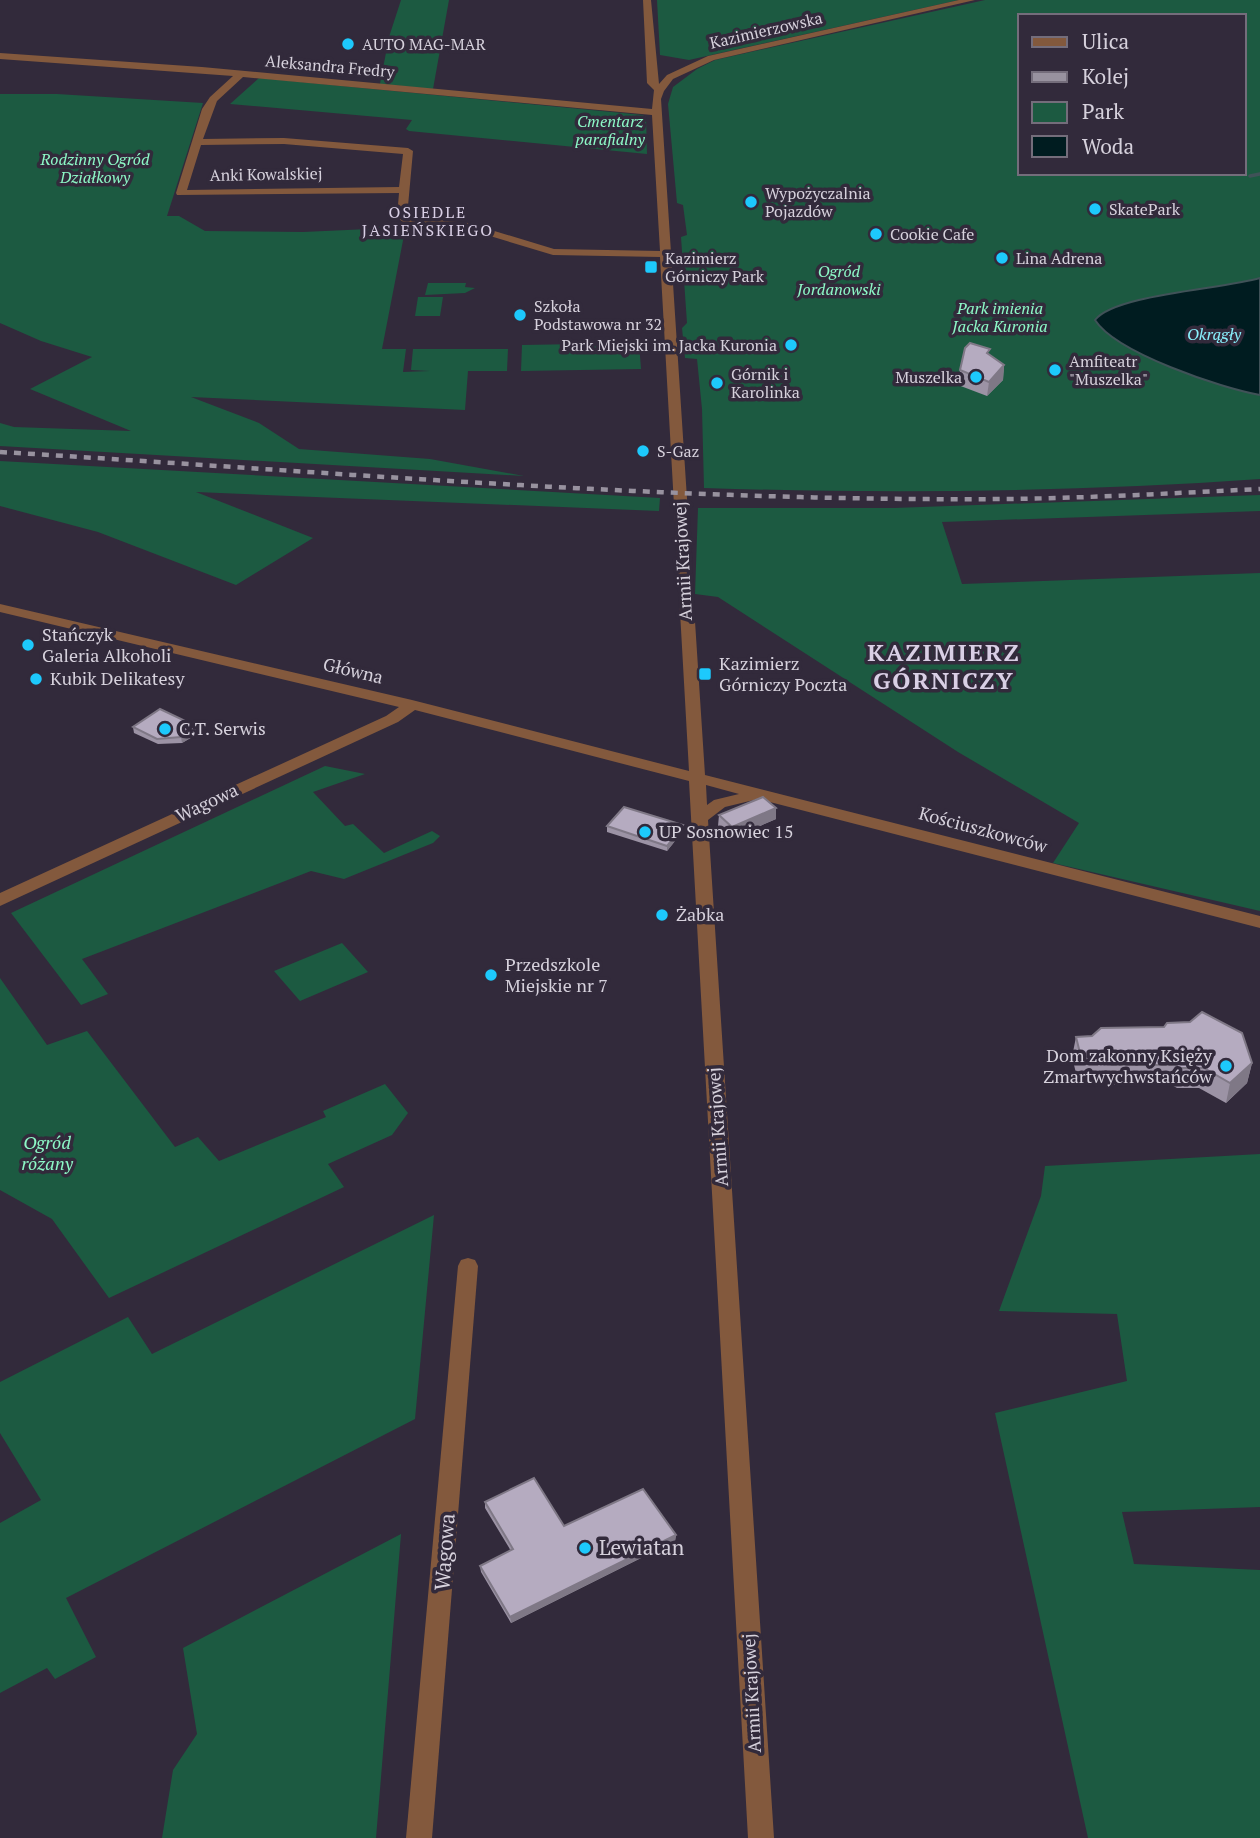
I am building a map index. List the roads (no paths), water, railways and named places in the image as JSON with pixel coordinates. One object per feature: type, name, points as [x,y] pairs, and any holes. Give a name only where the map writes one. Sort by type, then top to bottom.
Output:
[{"type":"street","points":[[648,0],[661,66],[652,83],[659,90]]},
{"type":"street","name":"Kazimierzowska","points":[[659,90],[670,78],[684,69],[711,58],[971,0]]},
{"type":"street","name":"Aleksandra Fredry","points":[[0,56],[240,74],[656,111]]},
{"type":"street","points":[[661,66],[684,69]]},
{"type":"street","name":"Anki Kowalskiej","points":[[240,74],[214,99],[181,193],[405,190]]},
{"type":"street","name":"Armii Krajowej","points":[[659,90],[656,111],[663,254],[676,413],[761,1838]]},
{"type":"street","name":"Anki Kowalskiej","points":[[197,142],[285,141],[408,151],[402,217],[409,221],[468,226],[553,252],[663,254]]},
{"type":"street","name":"Główna","points":[[0,608],[412,705],[696,778]]},
{"type":"street","name":"Wagowa","points":[[0,900],[392,719],[412,705]]},
{"type":"street","name":"Kościuszkowców","points":[[696,778],[1260,922]]},
{"type":"street","points":[[699,819],[720,803],[746,796],[763,795]]},
{"type":"street","name":"Wagowa","points":[[419,1838],[444,1584],[468,1266]]},
{"type":"water","name":"Okrągły","points":[[1260,278],[1260,395],[1196,377],[1146,356],[1124,345],[1095,320],[1106,311],[1147,298]]},
{"type":"waterway","points":[[1250,176],[1260,174]]},
{"type":"railway","points":[[0,452],[503,484],[755,496],[1007,499],[1260,489]]},
{"type":"place","name":"AUTO MAG-MAR","points":[[348,44]]},
{"type":"place","name":"Wypożyczalnia Pojazdów","points":[[751,202]]},
{"type":"place","name":"SkatePark","points":[[1095,209]]},
{"type":"place","name":"Cookie Cafe","points":[[876,234]]},
{"type":"place","name":"Lina Adrena","points":[[1002,258]]},
{"type":"place","name":"Kazimierz Górniczy Park","points":[[651,267]]},
{"type":"place","name":"Szkoła Podstawowa nr 32","points":[[520,315]]},
{"type":"place","name":"Park Miejski im. Jacka Kuronia","points":[[791,345]]},
{"type":"place","name":"Amfiteatr \"Muszelka\"","points":[[1055,370]]},
{"type":"place","name":"Muszelka","points":[[976,377]]},
{"type":"place","name":"Górnik i Karolinka","points":[[717,383]]},
{"type":"place","name":"S-Gaz","points":[[643,451]]},
{"type":"place","name":"Stańczyk Galeria Alkoholi","points":[[28,645]]},
{"type":"place","name":"Kazimierz Górniczy Poczta","points":[[705,674]]},
{"type":"place","name":"Kubik Delikatesy","points":[[36,679]]},
{"type":"place","name":"C.T. Serwis","points":[[165,729]]},
{"type":"place","name":"UP Sosnowiec 15","points":[[645,832]]},
{"type":"place","name":"Żabka","points":[[662,915]]},
{"type":"place","name":"Przedszkole Miejskie nr 7","points":[[491,975]]},
{"type":"place","name":"Dom zakonny Księży Zmartwychwstańców","points":[[1226,1066]]},
{"type":"place","name":"Lewiatan","points":[[585,1548]]},
{"type":"district","name":"OSIEDLE JASIEŃSKIEGO","points":[[428,221]]},
{"type":"district","name":"KAZIMIERZ GÓRNICZY","points":[[944,667]]},
{"type":"park label","name":"Cmentarz parafialny","points":[[610,130]]},
{"type":"park label","name":"Rodzinny Ogród Działkowy","points":[[95,168]]},
{"type":"park label","name":"Ogród Jordanowski","points":[[839,280]]},
{"type":"park label","name":"Park imienia Jacka Kuronia","points":[[1000,317]]},
{"type":"park label","name":"Ogród różany","points":[[47,1153]]}]
